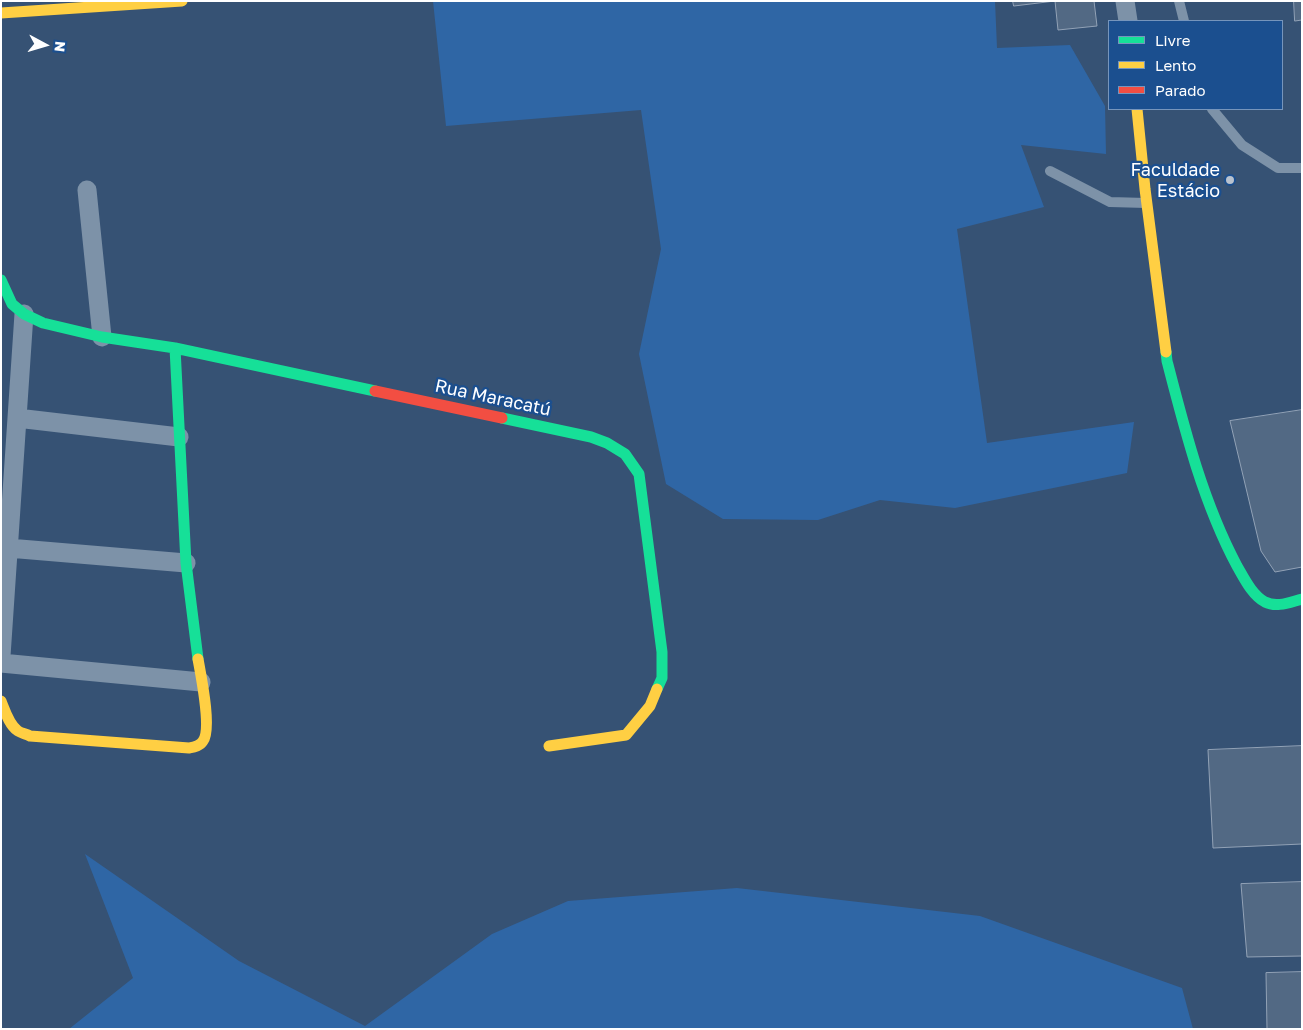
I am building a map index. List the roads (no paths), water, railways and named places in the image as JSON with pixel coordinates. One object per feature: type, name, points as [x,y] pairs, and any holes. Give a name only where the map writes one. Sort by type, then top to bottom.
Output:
[{"type":"street","points":[[1,13],[182,1]]},
{"type":"street","points":[[1125,1],[1128,20]]},
{"type":"street","points":[[1137,110],[1146,203],[1167,361],[1184,427],[1208,500],[1225,542],[1245,580],[1256,595],[1265,602],[1276,605],[1302,599]]},
{"type":"street","points":[[88,190],[102,337]]},
{"type":"street","name":"Rua Maracatú","points":[[1,280],[12,304],[24,314],[43,323],[102,337],[175,348],[591,437],[606,442],[622,451],[633,462],[639,474],[662,652],[662,678],[650,706],[626,735],[548,746]]},
{"type":"street","points":[[1,656],[24,314]]},
{"type":"street","points":[[1,701],[6,714],[19,732],[30,736],[189,748],[198,746],[205,738],[206,724],[186,563],[178,437],[175,348]]},
{"type":"street","points":[[17,418],[178,437]]},
{"type":"street","points":[[8,548],[186,563]]},
{"type":"street","points":[[1,663],[201,682]]},
{"type":"lane","points":[[1179,1],[1184,20]]},
{"type":"lane","points":[[1213,110],[1242,145],[1278,168],[1302,168]]},
{"type":"lane","points":[[1050,171],[1110,202],[1146,203]]},
{"type":"place","name":"Faculdade Estácio","points":[[1230,180]]}]
